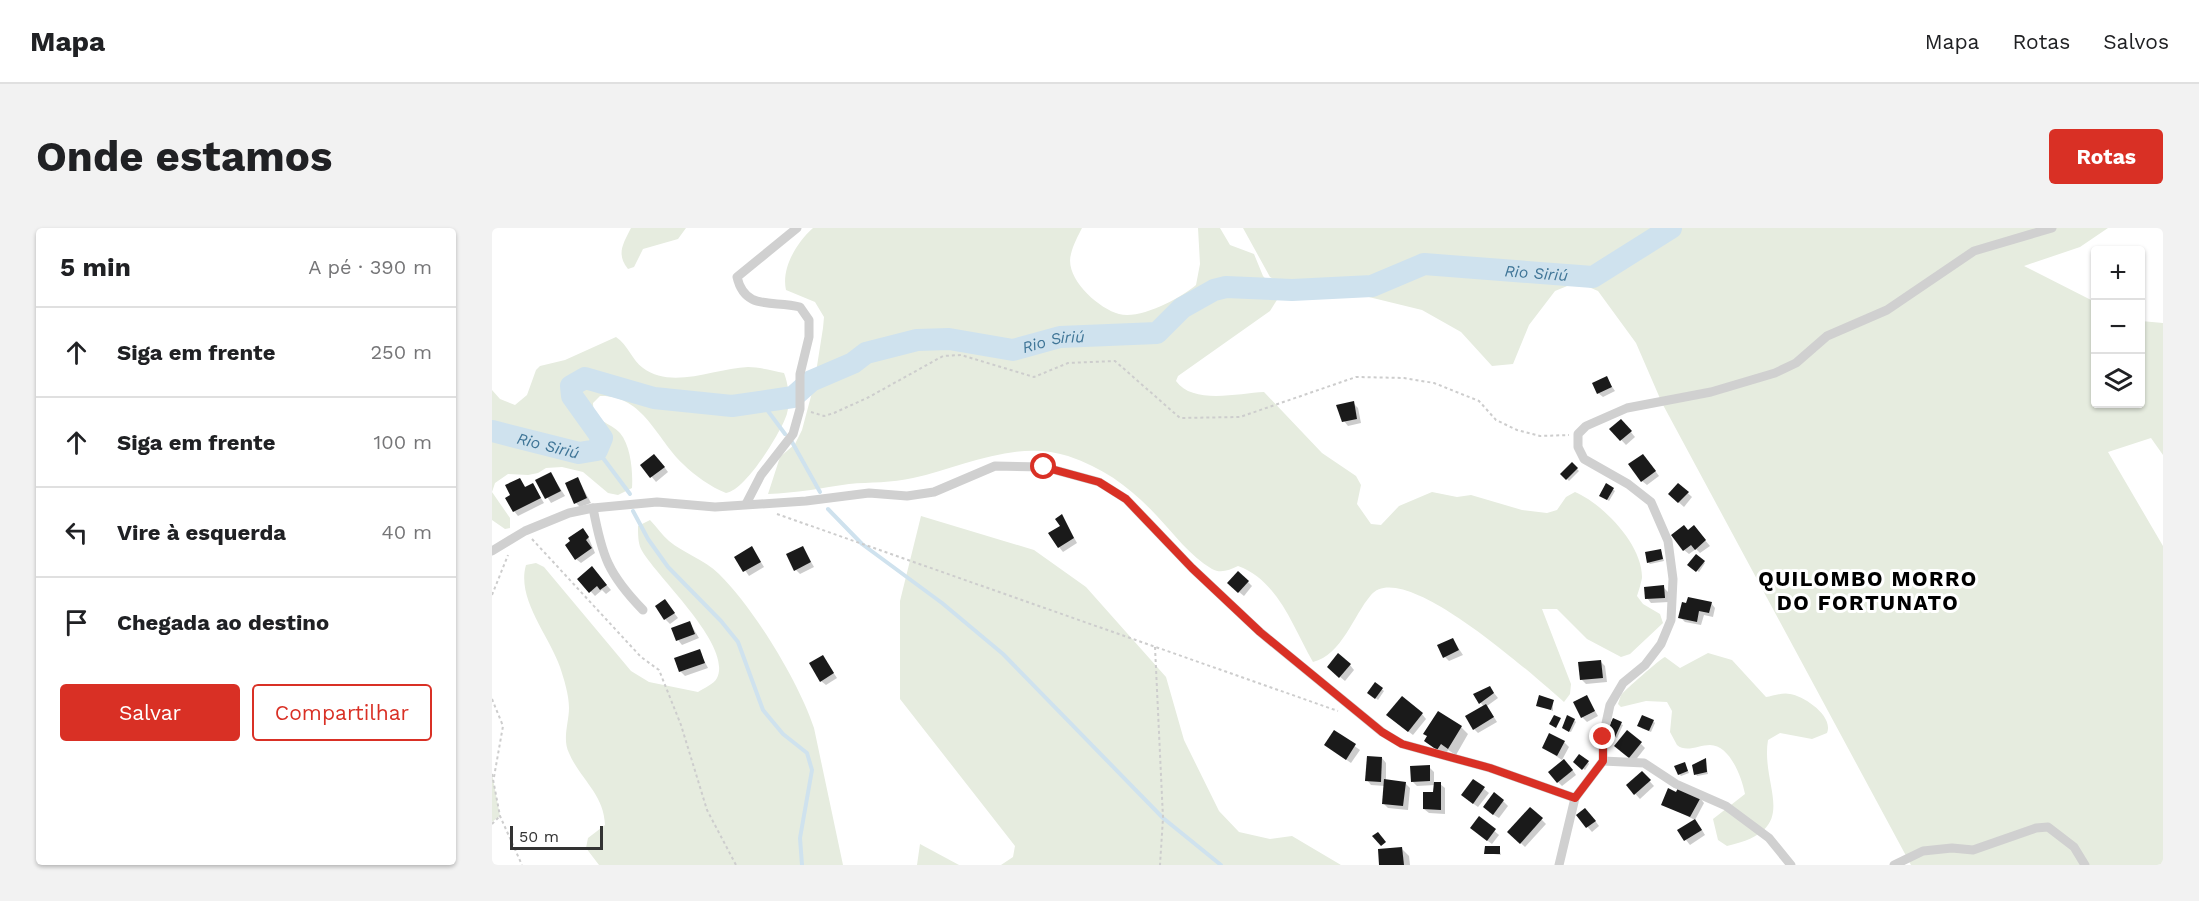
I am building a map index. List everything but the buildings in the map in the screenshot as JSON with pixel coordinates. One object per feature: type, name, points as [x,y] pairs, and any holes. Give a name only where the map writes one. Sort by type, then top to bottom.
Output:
[{"type":"street","points":[[746,504],[761,475],[793,434],[800,410],[802,395],[800,380],[802,361],[809,337],[809,320],[800,307],[748,299],[740,290],[737,277],[797,228]]},
{"type":"street","points":[[1559,865],[1575,798],[1603,761],[1603,737],[1610,705],[1623,683],[1645,665],[1661,644],[1671,620],[1673,579],[1668,541],[1650,502],[1628,484],[1584,459],[1578,447],[1578,434],[1586,426],[1627,408],[1711,392],[1775,373],[1796,363],[1827,336],[1887,310],[1974,251],[2052,228]]},
{"type":"street","points":[[492,551],[525,531],[569,513],[593,508],[657,502],[715,507],[806,501],[869,493],[907,496],[925,494],[995,466],[1044,467],[1099,482],[1126,499],[1145,516],[1192,568],[1260,632],[1382,732],[1402,744],[1490,768],[1575,798]]},
{"type":"street","points":[[593,508],[602,554],[608,567],[624,590],[643,610]]},
{"type":"street","points":[[1603,761],[1644,764],[1676,784],[1726,806],[1769,838],[1791,865]]},
{"type":"street","points":[[1894,865],[1923,851],[1952,848],[1973,850],[2036,828],[2048,827],[2074,847],[2085,865]]},
{"type":"path","points":[[800,410],[824,416],[834,413],[869,397],[943,356],[961,355],[1034,377],[1068,363],[1115,361],[1180,418],[1240,417],[1356,377],[1404,378],[1434,383],[1479,401],[1496,420],[1517,430],[1540,436],[1578,434]]},
{"type":"path","points":[[767,511],[1346,714]]},
{"type":"path","points":[[525,531],[566,572],[641,657],[659,670],[681,725],[707,810],[736,865]]},
{"type":"path","points":[[492,595],[514,538]]},
{"type":"path","points":[[1155,647],[1163,818],[1160,865]]},
{"type":"path","points":[[492,699],[503,726],[493,776],[500,816],[522,865]]},
{"type":"path","points":[[492,824],[500,816]]},
{"type":"shaded area","points":[[631,228],[686,228],[678,239],[643,249],[634,267],[628,269],[622,259],[622,249]]},
{"type":"shaded area","points":[[813,228],[1082,228],[1071,254],[1070,263],[1073,273],[1084,291],[1093,299],[1111,311],[1128,315],[1160,307],[1196,285],[1200,264],[1198,228],[1220,228],[1230,245],[1254,254],[1263,276],[1280,295],[1270,311],[1178,376],[1176,381],[1193,393],[1205,395],[1264,392],[1322,453],[1356,476],[1361,485],[1357,504],[1371,524],[1381,525],[1399,506],[1432,492],[1457,497],[1471,495],[1522,510],[1547,513],[1557,510],[1566,497],[1575,492],[1609,516],[1629,539],[1641,565],[1642,578],[1637,596],[1643,604],[1660,614],[1663,623],[1630,654],[1621,657],[1587,639],[1557,609],[1542,609],[1571,684],[1570,694],[1564,702],[1469,625],[1411,592],[1387,587],[1371,595],[1332,652],[1313,662],[1283,607],[1264,583],[1252,573],[1238,566],[1222,571],[1204,564],[1127,488],[1093,466],[1068,456],[1029,451],[1009,453],[990,456],[905,480],[768,494],[780,457],[795,444],[802,430],[814,385],[824,317],[815,302],[786,290],[785,282],[788,264],[796,248]]},
{"type":"shaded area","points":[[1243,228],[2108,228],[2080,247],[2024,266],[2091,300],[2091,408],[2145,408],[2145,321],[2163,323],[2163,455],[2151,438],[2108,452],[2163,546],[2163,865],[1911,865],[1662,403],[1636,343],[1598,291],[1577,282],[1555,291],[1529,325],[1513,364],[1492,366],[1461,332],[1422,310],[1336,289],[1290,288],[1270,277]]},
{"type":"shaded area","points":[[616,337],[643,368],[667,377],[681,378],[748,367],[784,373],[789,396],[785,419],[760,462],[734,490],[726,493],[693,473],[673,454],[638,410],[615,398],[600,396],[593,403],[594,409],[599,418],[616,429],[624,438],[630,459],[632,488],[618,495],[608,493],[583,472],[562,467],[546,468],[528,475],[508,474],[495,483],[492,492],[492,390],[500,399],[515,405],[527,395],[536,370],[540,366],[565,360]]},
{"type":"shaded area","points":[[492,492],[510,518],[510,528],[505,529],[492,520]]},
{"type":"shaded area","points":[[921,516],[1034,550],[1086,587],[1166,677],[1184,740],[1219,811],[1239,832],[1270,839],[1292,836],[1341,865],[1001,865],[1013,857],[1015,846],[900,699],[900,601]]},
{"type":"shaded area","points":[[650,520],[669,541],[719,574],[746,606],[774,646],[798,689],[814,728],[843,865],[599,865],[586,848],[588,838],[605,825],[604,814],[596,795],[567,748],[569,708],[567,692],[555,655],[530,604],[524,578],[526,565],[536,563],[544,567],[631,671],[649,682],[698,692],[716,680],[719,664],[714,648],[704,630],[641,549],[638,526]]},
{"type":"shaded area","points":[[1708,653],[1732,660],[1766,697],[1787,694],[1810,703],[1822,714],[1828,727],[1827,733],[1812,739],[1780,733],[1768,740],[1767,758],[1773,805],[1772,818],[1765,829],[1751,839],[1727,846],[1718,840],[1713,819],[1745,794],[1738,771],[1729,756],[1717,746],[1684,748],[1677,745],[1670,732],[1672,711],[1667,702],[1646,701],[1621,707],[1618,704],[1624,692],[1665,657],[1680,668]]},
{"type":"shaded area","points":[[492,774],[500,816],[492,822]]},
{"type":"shaded area","points":[[920,844],[959,865],[917,865]]},
{"type":"waterway","name":"Rio Siriú","points":[[492,431],[579,453],[597,450],[602,438],[572,396],[571,386],[585,378],[654,398],[732,406],[793,397],[811,381],[853,363],[866,353],[917,340],[949,339],[1013,350],[1060,337],[1157,333],[1182,308],[1214,290],[1226,287],[1292,290],[1372,286],[1424,264],[1593,277],[1671,228]]},
{"type":"waterway","points":[[762,403],[785,434]]},
{"type":"waterway","points":[[792,442],[820,492]]},
{"type":"waterway","points":[[597,450],[630,494]]},
{"type":"waterway","points":[[828,509],[862,544],[942,603],[1003,654],[1163,818],[1221,865]]},
{"type":"waterway","points":[[633,511],[648,539],[668,567],[721,621],[738,642],[763,710],[783,734],[807,753],[812,770],[800,838],[802,865]]},
{"type":"district","name":"QUILOMBO MORRO DO FORTUNATO","points":[[1868,591]]},
{"type":"route","points":[[1044,467],[1099,482],[1126,499],[1145,516],[1192,568],[1260,632],[1382,732],[1402,744],[1444,758],[1490,768],[1575,798],[1603,761],[1603,737]]}]
